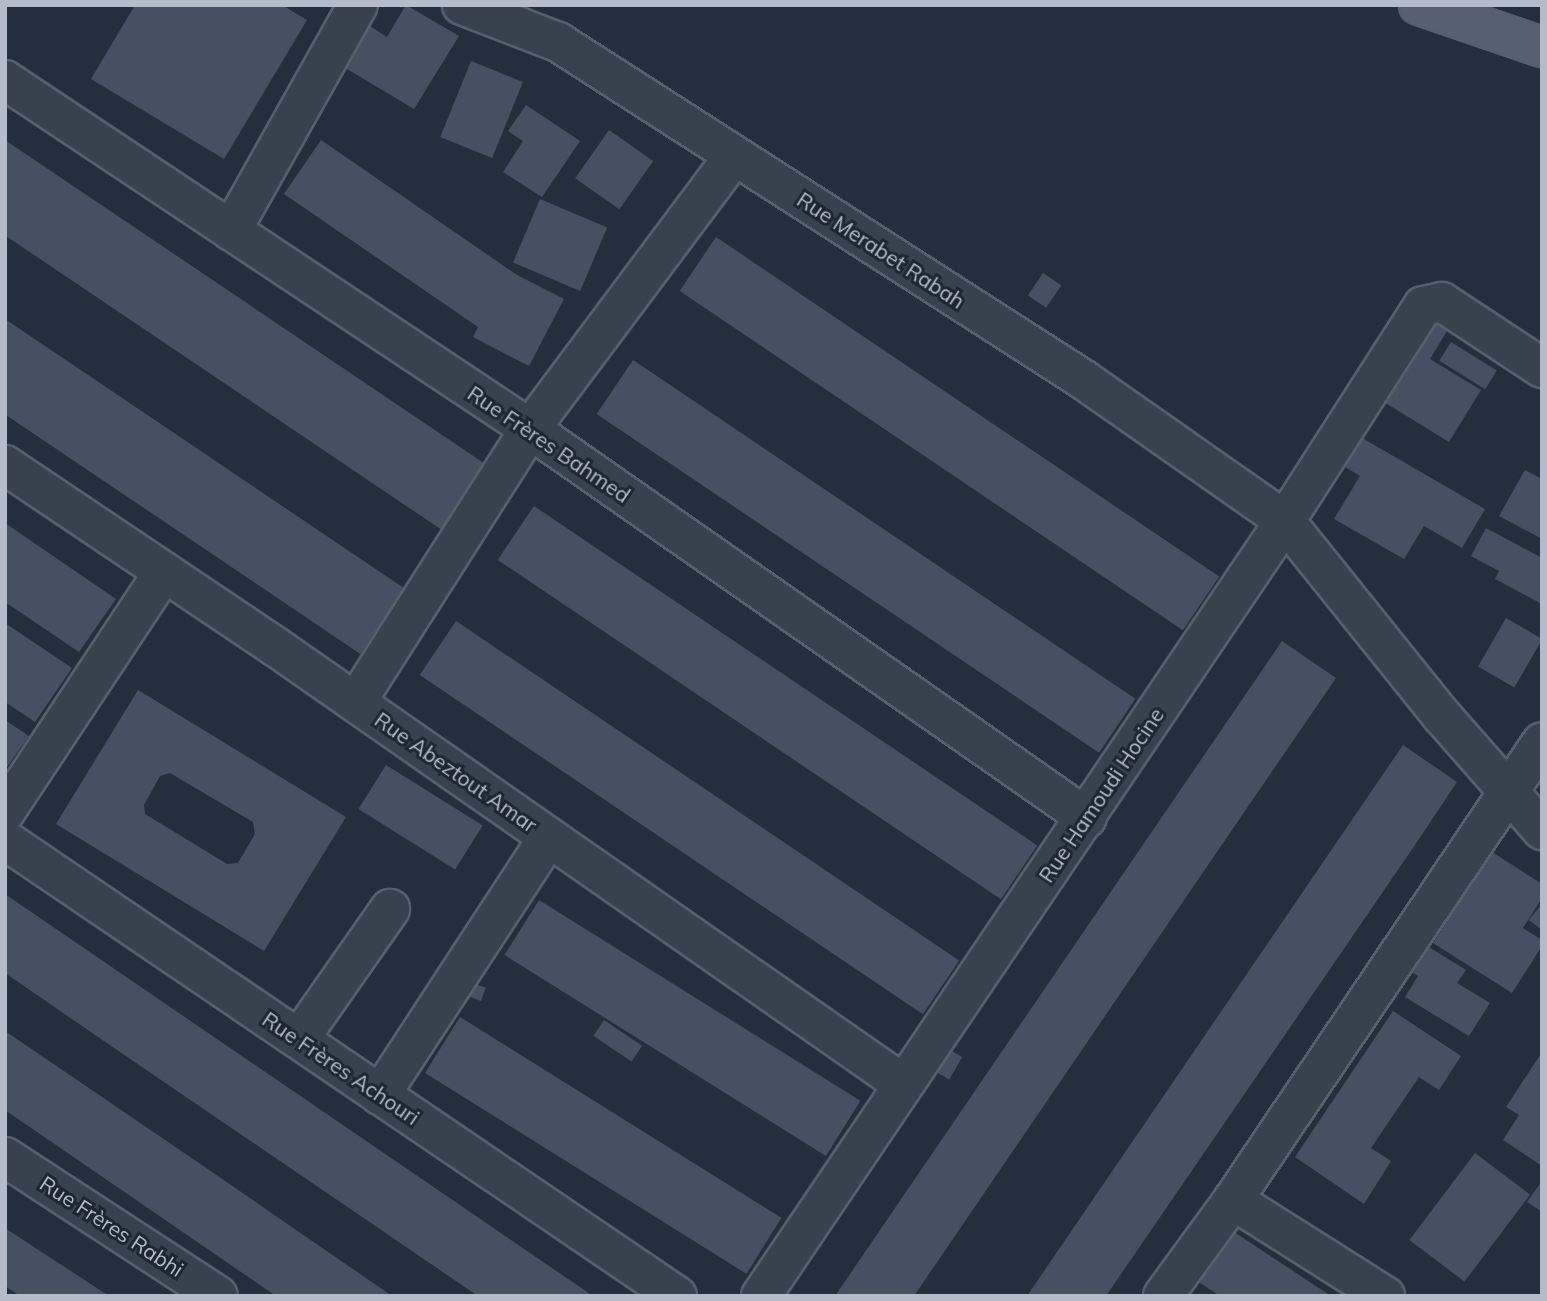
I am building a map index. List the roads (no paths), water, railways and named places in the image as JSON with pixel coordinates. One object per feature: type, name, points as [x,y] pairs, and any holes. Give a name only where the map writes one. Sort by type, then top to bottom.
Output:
[{"type":"main road","points":[[1419,5],[1542,47]]},
{"type":"street","points":[[230,231],[358,5]]},
{"type":"street","name":"Rue Merabet Rabah","points":[[463,5],[558,42],[1084,380],[1285,521],[1442,716],[1542,830]]},
{"type":"street","name":"Rue Frères Bahmed","points":[[5,80],[530,429],[1087,818]]},
{"type":"street","points":[[355,702],[530,429],[734,156]]},
{"type":"street","name":"Rue Hamoudi Hocine","points":[[761,1296],[903,1084],[1087,818],[1285,521],[1423,306],[1442,302],[1542,368]]},
{"type":"street","name":"Rue Abeztout Amar","points":[[5,465],[355,702],[903,1084]]},
{"type":"street","points":[[5,812],[164,572]]},
{"type":"street","points":[[1163,1296],[1233,1200],[1542,742]]},
{"type":"street","points":[[380,1095],[550,837]]},
{"type":"street","name":"Rue Frères Achouri","points":[[5,840],[677,1296]]},
{"type":"street","points":[[299,1039],[390,909]]},
{"type":"street","name":"Rue Frères Rabhi","points":[[5,1157],[218,1296]]},
{"type":"street","points":[[1233,1200],[1385,1296]]}]
